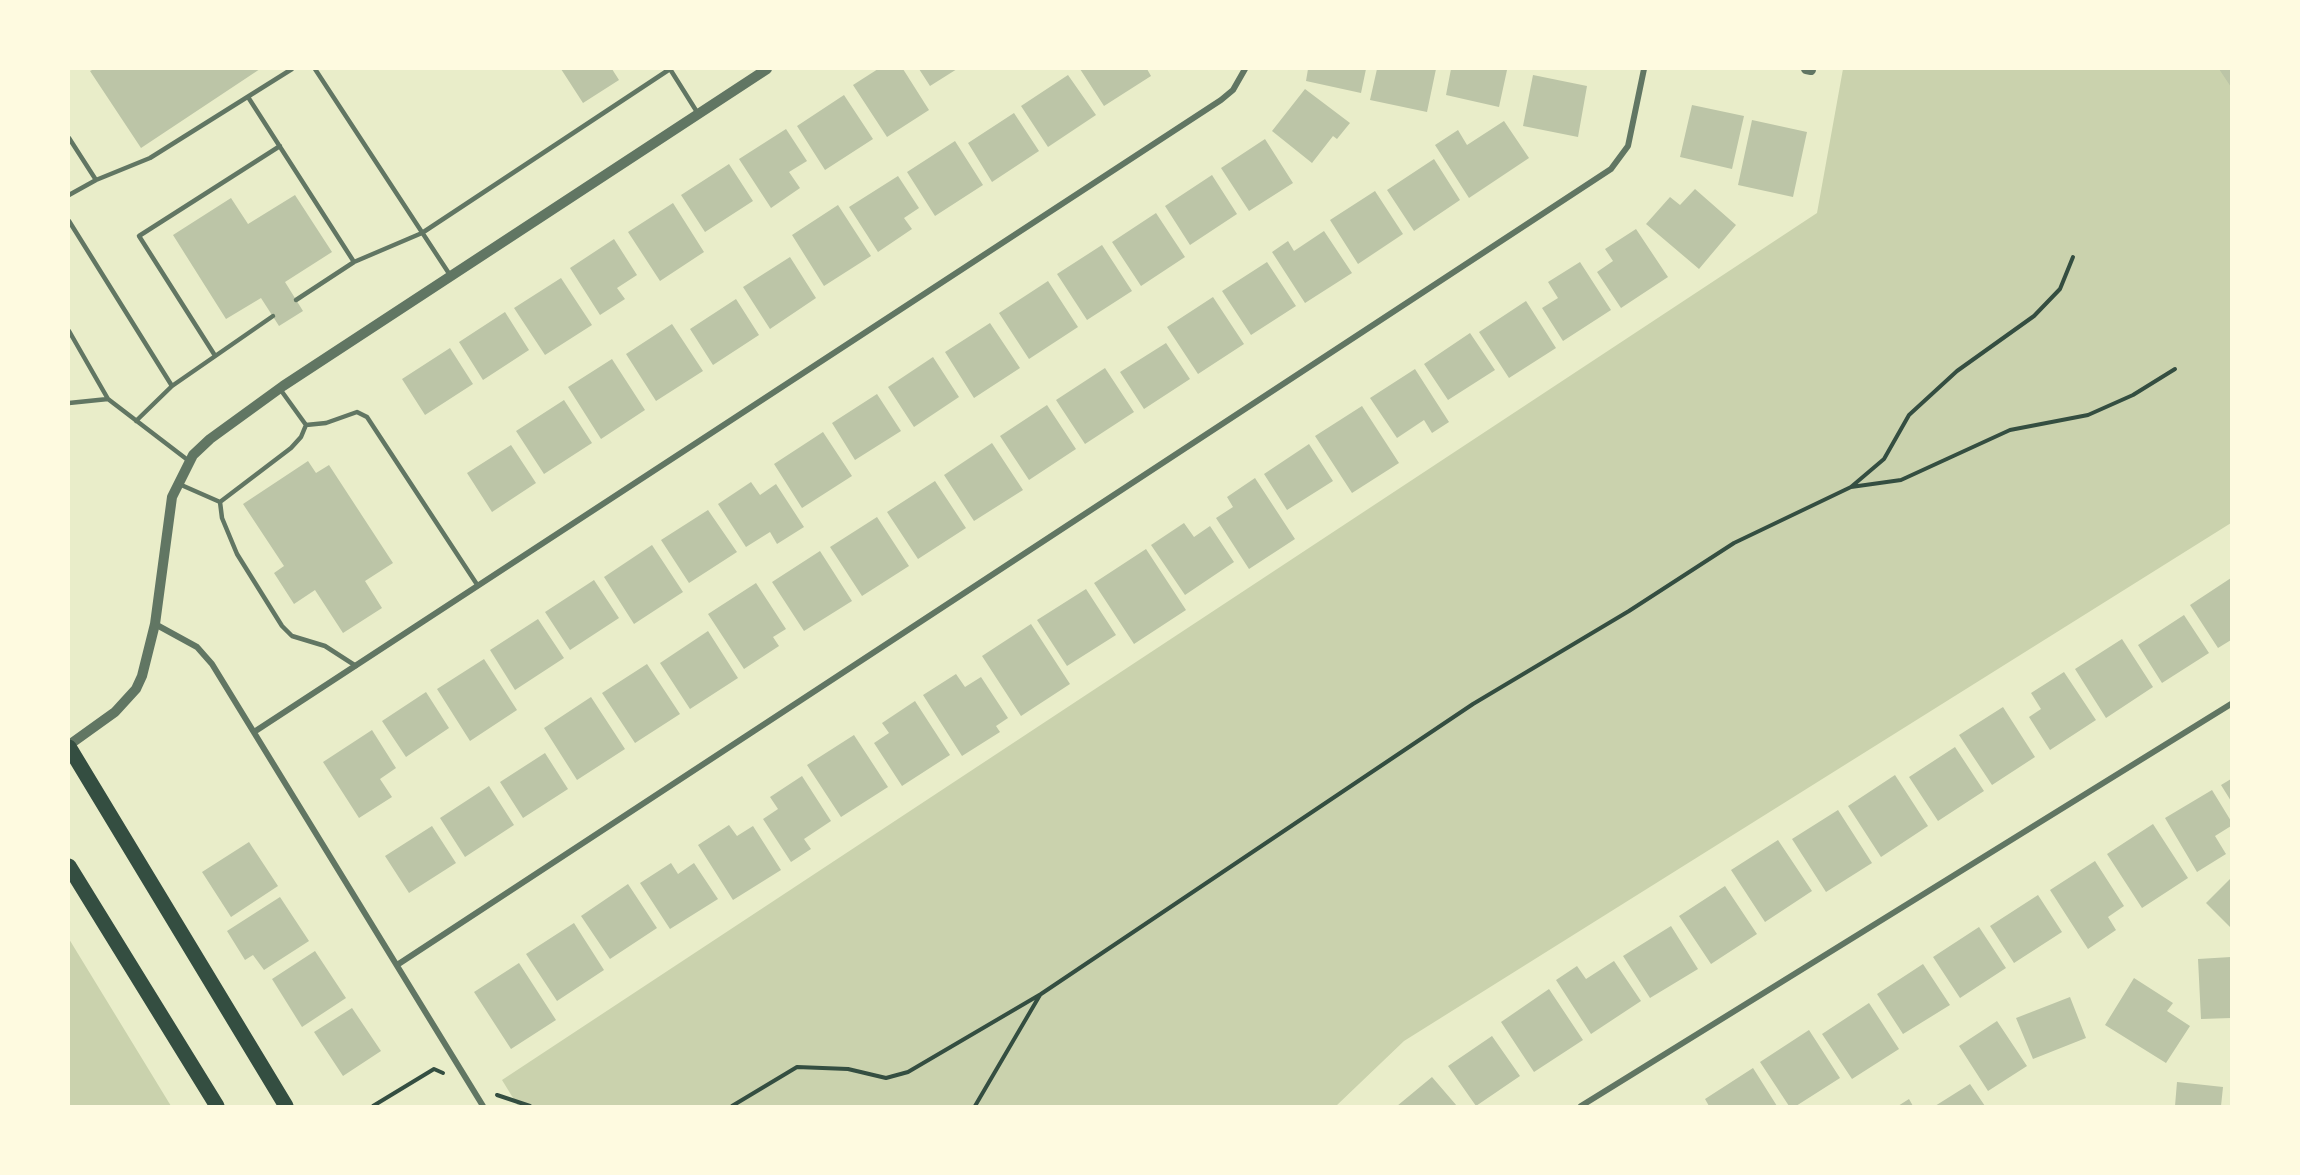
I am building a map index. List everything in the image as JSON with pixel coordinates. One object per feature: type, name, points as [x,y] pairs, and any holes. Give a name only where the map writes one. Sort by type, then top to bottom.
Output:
[{"type":"main road","points":[[69,746],[286,1106]]},
{"type":"main road","points":[[69,866],[217,1106]]},
{"type":"street","points":[[69,746],[115,712],[136,688],[145,668],[155,624],[168,514],[177,483],[189,461],[210,438],[280,388],[767,69]]},
{"type":"street","points":[[254,732],[1221,100],[1233,90],[1245,69]]},
{"type":"street","points":[[397,965],[1611,170],[1628,146],[1644,69]]},
{"type":"street","points":[[155,624],[181,636],[204,653],[483,1106]]},
{"type":"street","points":[[1581,1106],[2231,704]]},
{"type":"lane","points":[[69,195],[96,180],[150,158],[292,69]]},
{"type":"lane","points":[[315,69],[451,276]]},
{"type":"lane","points":[[296,300],[354,262],[422,233],[670,69],[698,114]]},
{"type":"lane","points":[[248,97],[354,262]]},
{"type":"lane","points":[[69,138],[96,180]]},
{"type":"lane","points":[[214,354],[139,236],[280,146]]},
{"type":"lane","points":[[69,221],[172,386]]},
{"type":"lane","points":[[136,421],[172,386],[214,354],[273,316]]},
{"type":"lane","points":[[69,331],[108,399],[189,461]]},
{"type":"lane","points":[[280,388],[306,425]]},
{"type":"lane","points":[[69,403],[108,399]]},
{"type":"lane","points":[[306,425],[326,423],[357,412],[367,417],[478,586]]},
{"type":"lane","points":[[220,502],[291,448],[301,437],[306,425]]},
{"type":"lane","points":[[177,483],[220,502]]},
{"type":"lane","points":[[220,502],[222,518],[237,554],[282,626],[292,636],[325,646],[356,666]]},
{"type":"path","points":[[732,1106],[764,1084],[797,1067],[848,1069],[886,1078],[908,1072],[1041,994],[1473,704],[1629,610],[1734,543],[1851,487],[1884,459],[1909,415],[1957,371],[2034,316],[2060,289],[2073,257]]},
{"type":"path","points":[[1851,487],[1901,480],[2010,430],[2088,415],[2133,395],[2175,369]]},
{"type":"path","points":[[975,1106],[1041,994]]},
{"type":"path","points":[[373,1106],[434,1069],[471,1087],[531,1106]]},
{"type":"green space","points":[[1843,69],[2231,69],[2231,523],[1404,1041],[1336,1106],[518,1106],[502,1080],[1817,213]]},
{"type":"green space","points":[[69,939],[171,1106],[69,1106]]},
{"type":"building","points":[[94,69],[260,69],[141,148],[90,71]]},
{"type":"building","points":[[561,69],[612,69],[619,80],[583,103]]},
{"type":"building","points":[[878,69],[903,69],[929,110],[887,137],[853,85]]},
{"type":"building","points":[[919,69],[957,69],[930,86]]},
{"type":"building","points":[[1080,69],[1147,69],[1151,76],[1104,106]]},
{"type":"building","points":[[1308,69],[1366,69],[1361,93],[1306,81]]},
{"type":"building","points":[[1377,69],[1436,69],[1427,112],[1370,100]]},
{"type":"building","points":[[1451,69],[1507,70],[1499,107],[1446,95]]},
{"type":"building","points":[[2219,69],[2231,69],[2231,87]]},
{"type":"building","points":[[1068,75],[1096,115],[1048,147],[1021,106]]},
{"type":"building","points":[[1533,75],[1587,86],[1578,137],[1523,126]]},
{"type":"building","points":[[1305,89],[1350,123],[1337,139],[1333,136],[1312,163],[1272,131]]},
{"type":"building","points":[[844,95],[873,139],[825,170],[797,126]]},
{"type":"building","points":[[1692,105],[1744,116],[1732,169],[1680,157]]},
{"type":"building","points":[[1014,113],[1039,151],[992,182],[968,143]]},
{"type":"building","points":[[1752,120],[1807,132],[1793,197],[1738,185]]},
{"type":"building","points":[[1504,121],[1529,158],[1469,198],[1435,145],[1458,130],[1467,145]]},
{"type":"building","points":[[786,129],[807,161],[789,172],[800,188],[771,208],[739,159]]},
{"type":"building","points":[[1265,139],[1293,183],[1249,211],[1221,168]]},
{"type":"building","points":[[955,141],[983,185],[935,216],[907,172]]},
{"type":"building","points":[[1434,159],[1460,200],[1414,231],[1387,190]]},
{"type":"building","points":[[729,164],[753,201],[705,232],[681,195]]},
{"type":"building","points":[[1212,175],[1237,214],[1190,245],[1165,206]]},
{"type":"building","points":[[898,176],[919,208],[904,218],[912,229],[878,252],[849,207]]},
{"type":"building","points":[[1695,189],[1736,225],[1699,269],[1646,224],[1670,197],[1680,205]]},
{"type":"building","points":[[1375,191],[1403,234],[1358,264],[1330,220]]},
{"type":"building","points":[[295,195],[332,252],[285,282],[303,311],[279,326],[261,298],[226,319],[173,235],[231,198],[248,224]]},
{"type":"building","points":[[673,203],[704,252],[660,281],[628,232]]},
{"type":"building","points":[[838,205],[871,256],[824,286],[792,235]]},
{"type":"building","points":[[1156,213],[1185,257],[1141,286],[1112,242]]},
{"type":"building","points":[[1636,229],[1668,277],[1621,308],[1597,272],[1613,261],[1605,249]]},
{"type":"building","points":[[1324,231],[1352,273],[1305,303],[1272,252],[1288,241],[1294,251]]},
{"type":"building","points":[[614,239],[637,275],[617,288],[625,299],[600,315],[570,268]]},
{"type":"building","points":[[1102,245],[1132,291],[1087,320],[1057,274]]},
{"type":"building","points":[[790,257],[816,298],[770,329],[743,287]]},
{"type":"building","points":[[1267,262],[1296,306],[1251,335],[1222,291]]},
{"type":"building","points":[[1580,262],[1611,310],[1563,341],[1542,308],[1558,298],[1548,282]]},
{"type":"building","points":[[561,278],[592,325],[545,355],[514,308]]},
{"type":"building","points":[[1048,281],[1078,327],[1029,359],[999,313]]},
{"type":"building","points":[[1213,297],[1244,344],[1198,374],[1167,327]]},
{"type":"building","points":[[736,299],[759,335],[713,365],[690,329]]},
{"type":"building","points":[[1526,301],[1556,348],[1509,378],[1479,332]]},
{"type":"building","points":[[505,312],[529,350],[483,380],[459,342]]},
{"type":"building","points":[[990,323],[1020,368],[974,398],[945,352]]},
{"type":"building","points":[[672,324],[703,371],[656,401],[626,354]]},
{"type":"building","points":[[1470,333],[1495,370],[1448,400],[1424,364]]},
{"type":"building","points":[[1166,343],[1190,379],[1144,409],[1120,372]]},
{"type":"building","points":[[450,348],[473,384],[425,415],[402,379]]},
{"type":"building","points":[[933,357],[959,397],[914,427],[888,387]]},
{"type":"building","points":[[612,359],[645,410],[601,439],[568,387]]},
{"type":"building","points":[[1105,368],[1134,412],[1085,444],[1056,400]]},
{"type":"building","points":[[1415,369],[1449,422],[1432,433],[1424,420],[1397,438],[1370,398]]},
{"type":"building","points":[[877,394],[901,431],[855,460],[832,423]]},
{"type":"building","points":[[564,400],[592,443],[544,474],[516,431]]},
{"type":"building","points":[[1047,405],[1076,449],[1029,480],[1000,436]]},
{"type":"building","points":[[1362,406],[1399,463],[1352,493],[1315,436]]},
{"type":"building","points":[[823,432],[852,476],[802,508],[774,464]]},
{"type":"building","points":[[992,443],[1023,490],[974,521],[944,475]]},
{"type":"building","points":[[1309,444],[1333,481],[1287,510],[1264,474]]},
{"type":"building","points":[[511,445],[536,483],[492,512],[467,473]]},
{"type":"building","points":[[308,461],[316,473],[329,465],[393,563],[365,581],[382,608],[343,633],[315,590],[294,604],[274,573],[284,566],[243,504]]},
{"type":"building","points":[[1255,478],[1295,539],[1249,569],[1216,518],[1233,507],[1227,497]]},
{"type":"building","points":[[935,481],[966,528],[918,559],[887,512]]},
{"type":"building","points":[[751,482],[760,495],[776,484],[804,527],[777,544],[770,532],[746,547],[718,504]]},
{"type":"building","points":[[708,510],[737,552],[689,583],[661,540]]},
{"type":"building","points":[[877,517],[909,566],[862,596],[830,547]]},
{"type":"building","points":[[1184,523],[1194,537],[1210,526],[1234,562],[1185,595],[1151,545]]},
{"type":"building","points":[[652,545],[683,592],[634,624],[604,577]]},
{"type":"building","points":[[1146,549],[1186,610],[1134,644],[1094,583]]},
{"type":"building","points":[[820,551],[852,601],[804,631],[772,582]]},
{"type":"building","points":[[2231,578],[2231,640],[2218,648],[2190,605]]},
{"type":"building","points":[[594,580],[619,618],[570,650],[545,612]]},
{"type":"building","points":[[756,583],[786,629],[773,637],[779,646],[744,669],[708,614]]},
{"type":"building","points":[[1086,589],[1116,635],[1067,666],[1037,620]]},
{"type":"building","points":[[2184,615],[2209,653],[2162,683],[2138,645]]},
{"type":"building","points":[[538,619],[564,658],[515,690],[490,650]]},
{"type":"building","points":[[1031,624],[1070,684],[1021,716],[982,656]]},
{"type":"building","points":[[708,631],[738,678],[690,709],[660,663]]},
{"type":"building","points":[[2122,639],[2153,687],[2106,718],[2075,669]]},
{"type":"building","points":[[484,659],[517,710],[470,741],[437,689]]},
{"type":"building","points":[[647,664],[680,714],[635,743],[602,693]]},
{"type":"building","points":[[2064,672],[2096,720],[2050,750],[2029,717],[2041,709],[2031,693]]},
{"type":"building","points":[[956,674],[965,687],[981,677],[1008,718],[996,726],[1000,732],[962,756],[923,695]]},
{"type":"building","points":[[426,692],[449,728],[406,757],[382,721]]},
{"type":"building","points":[[591,697],[625,749],[577,780],[544,728]]},
{"type":"building","points":[[915,701],[950,755],[902,786],[874,743],[889,733],[882,723]]},
{"type":"building","points":[[2003,707],[2035,757],[1992,785],[1959,735]]},
{"type":"building","points":[[372,730],[396,768],[380,779],[392,797],[359,818],[323,762]]},
{"type":"building","points":[[854,735],[888,787],[841,817],[807,765]]},
{"type":"building","points":[[1955,747],[1984,791],[1938,821],[1909,777]]},
{"type":"building","points":[[545,753],[568,789],[523,818],[500,782]]},
{"type":"building","points":[[1895,775],[1928,826],[1881,857],[1848,806]]},
{"type":"building","points":[[802,776],[831,821],[804,839],[811,849],[791,862],[763,819],[778,809],[770,797]]},
{"type":"building","points":[[2231,779],[2231,801],[2221,785]]},
{"type":"building","points":[[489,786],[514,825],[465,857],[440,818]]},
{"type":"building","points":[[2212,790],[2231,821],[2231,826],[2215,836],[2226,854],[2197,872],[2165,818]]},
{"type":"building","points":[[1838,810],[1872,863],[1826,892],[1792,839]]},
{"type":"building","points":[[2153,824],[2188,878],[2142,908],[2107,854]]},
{"type":"building","points":[[729,825],[737,836],[753,826],[781,870],[733,900],[698,845]]},
{"type":"building","points":[[432,826],[456,863],[409,893],[385,856]]},
{"type":"building","points":[[1778,840],[1812,891],[1765,922],[1731,870]]},
{"type":"building","points":[[249,842],[278,886],[231,917],[202,872]]},
{"type":"building","points":[[2095,861],[2124,906],[2108,917],[2116,930],[2088,949],[2050,890]]},
{"type":"building","points":[[671,863],[678,874],[694,863],[718,899],[670,929],[640,883]]},
{"type":"building","points":[[2231,878],[2231,928],[2206,903]]},
{"type":"building","points":[[628,884],[657,928],[610,959],[581,916]]},
{"type":"building","points":[[1725,886],[1757,934],[1711,964],[1679,916]]},
{"type":"building","points":[[2038,895],[2062,932],[2014,963],[1990,926]]},
{"type":"building","points":[[280,897],[309,941],[264,970],[253,955],[245,960],[227,931]]},
{"type":"building","points":[[574,923],[604,970],[557,1001],[526,954]]},
{"type":"building","points":[[1671,926],[1698,969],[1650,998],[1623,956]]},
{"type":"building","points":[[1979,927],[2006,968],[1960,998],[1933,957]]},
{"type":"building","points":[[315,951],[346,998],[302,1027],[272,979]]},
{"type":"building","points":[[2231,957],[2231,1018],[2201,1019],[2198,959]]},
{"type":"building","points":[[1614,961],[1641,1001],[1591,1034],[1556,980],[1577,966],[1586,979]]},
{"type":"building","points":[[519,963],[556,1020],[511,1049],[474,992]]},
{"type":"building","points":[[1923,964],[1950,1005],[1903,1034],[1877,994]]},
{"type":"building","points":[[2134,978],[2173,1003],[2167,1011],[2190,1026],[2166,1063],[2105,1025]]},
{"type":"building","points":[[1549,989],[1583,1040],[1534,1072],[1501,1022]]},
{"type":"building","points":[[2070,997],[2086,1038],[2033,1059],[2016,1018]]},
{"type":"building","points":[[1869,1003],[1899,1049],[1852,1079],[1822,1034]]},
{"type":"building","points":[[352,1008],[381,1051],[343,1076],[314,1032]]},
{"type":"building","points":[[1997,1021],[2027,1066],[1988,1091],[1959,1046]]},
{"type":"building","points":[[1809,1030],[1840,1078],[1796,1106],[1789,1106],[1760,1062]]},
{"type":"building","points":[[1492,1036],[1520,1076],[1476,1106],[1448,1066]]},
{"type":"building","points":[[1753,1068],[1777,1106],[1709,1106],[1705,1099]]},
{"type":"building","points":[[1432,1077],[1457,1106],[1397,1106]]},
{"type":"building","points":[[2177,1082],[2223,1087],[2221,1106],[2175,1106]]},
{"type":"building","points":[[1970,1084],[1985,1106],[1935,1106]]},
{"type":"building","points":[[1909,1099],[1913,1106],[1898,1106]]}]
